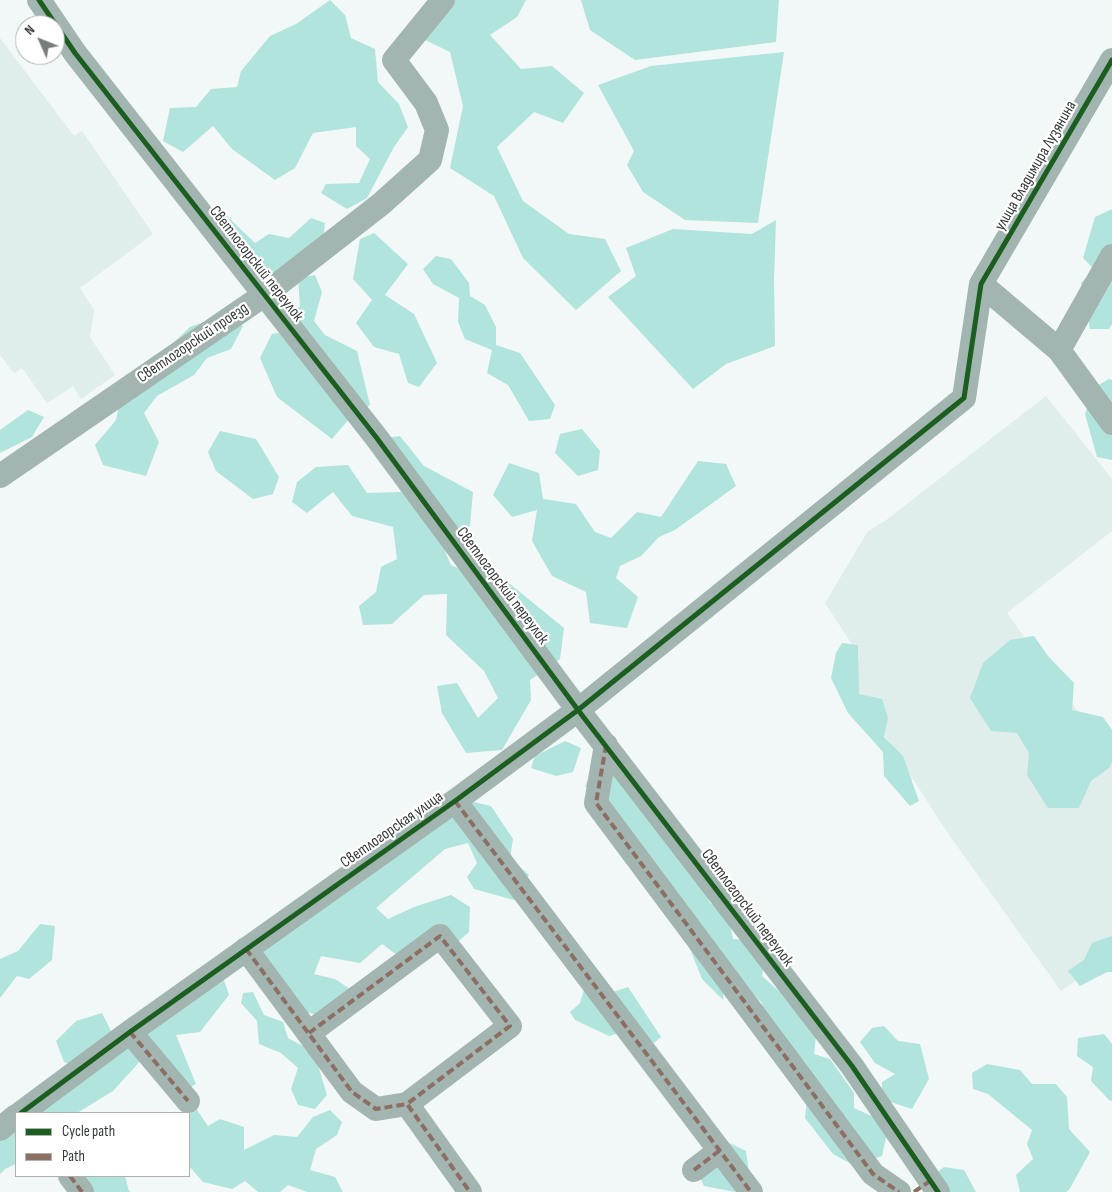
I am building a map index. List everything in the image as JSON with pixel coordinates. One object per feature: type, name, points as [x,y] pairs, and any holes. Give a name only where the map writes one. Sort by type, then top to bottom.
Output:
[{"type":"street","name":"Светлогорский переулок","points":[[39,0],[75,53],[376,437],[578,710],[852,1066],[927,1188]]},
{"type":"street","name":"Светлогорский проезд","points":[[0,476],[264,295],[381,204],[430,160],[437,130],[426,103],[394,60],[443,0]]},
{"type":"street","name":"улица Владимира Лузянина","points":[[981,284],[1112,60]]},
{"type":"street","points":[[1059,350],[1112,256]]},
{"type":"street","points":[[981,284],[1059,350],[1112,423]]},
{"type":"street","name":"Светлогорская улица","points":[[23,1112],[130,1032],[455,801],[578,710],[964,398],[981,284]]},
{"type":"street","points":[[606,745],[596,803],[873,1174],[899,1192]]},
{"type":"street","points":[[455,801],[750,1192]]},
{"type":"street","points":[[246,949],[352,1092],[376,1109],[407,1104],[510,1026],[440,936],[309,1033]]},
{"type":"street","points":[[130,1032],[188,1101]]},
{"type":"street","points":[[407,1104],[470,1192]]},
{"type":"street","name":"Светлогорская улица","points":[[0,1128],[15,1118]]},
{"type":"street","points":[[694,1170],[719,1150]]},
{"type":"street","points":[[71,1177],[82,1192]]},
{"type":"shaded area","points":[[330,0],[345,15],[351,38],[375,49],[378,82],[399,104],[408,127],[394,147],[367,198],[347,209],[321,193],[326,184],[359,183],[370,159],[356,146],[356,127],[313,133],[295,168],[275,180],[232,149],[213,126],[183,152],[163,141],[170,108],[196,107],[211,89],[237,87],[241,71],[270,36],[296,24]]},
{"type":"shaded area","points":[[448,0],[526,0],[517,17],[490,35],[521,69],[552,66],[584,93],[563,123],[534,112],[497,147],[523,201],[569,234],[605,239],[621,271],[576,310],[523,258],[494,196],[450,168],[463,106],[450,52],[423,39]]},
{"type":"shaded area","points":[[581,0],[779,0],[776,42],[635,60],[590,30]]},
{"type":"shaded area","points":[[0,38],[15,58],[15,65],[20,65],[74,136],[82,131],[153,234],[80,288],[94,310],[90,337],[115,375],[81,399],[73,386],[47,403],[22,368],[14,373],[0,355]]},
{"type":"shaded area","points":[[784,52],[758,223],[685,220],[643,192],[627,165],[634,151],[598,85],[651,66]]},
{"type":"shaded area","points":[[1112,209],[1112,324],[1109,329],[1090,329],[1081,283],[1094,269],[1083,258],[1095,217]]},
{"type":"shaded area","points":[[225,214],[255,243],[269,234],[289,238],[311,218],[325,223],[322,248],[274,279],[225,264],[205,234]]},
{"type":"shaded area","points":[[776,220],[774,280],[775,346],[726,364],[693,389],[608,297],[636,276],[626,248],[673,229],[752,234]]},
{"type":"shaded area","points":[[374,233],[408,264],[385,295],[414,314],[437,363],[419,387],[408,383],[399,354],[374,347],[356,323],[372,300],[353,279],[360,239]]},
{"type":"shaded area","points":[[436,256],[451,259],[469,283],[470,296],[485,305],[496,327],[496,345],[520,353],[555,405],[550,419],[529,421],[508,385],[487,373],[492,350],[465,339],[458,322],[459,298],[433,284],[423,269]]},
{"type":"shaded area","points":[[315,275],[322,292],[314,321],[325,335],[357,351],[370,405],[350,418],[332,439],[277,397],[260,358],[272,334],[285,332],[287,310],[300,307],[298,278]]},
{"type":"shaded area","points":[[220,316],[243,326],[231,349],[207,358],[194,375],[157,396],[144,413],[159,442],[146,476],[103,465],[95,445],[116,420],[125,375],[151,364],[190,327]]},
{"type":"shaded area","points":[[1109,379],[1112,380],[1112,460],[1097,457],[1085,414],[1095,387]]},
{"type":"shaded area","points":[[1046,396],[1112,479],[1112,531],[1007,613],[1112,759],[1112,955],[1061,991],[947,832],[854,688],[859,655],[825,603],[868,531],[885,521]]},
{"type":"shaded area","points":[[28,410],[44,417],[32,437],[0,453],[0,430]]},
{"type":"shaded area","points":[[582,429],[600,451],[598,470],[578,476],[555,453],[560,434]]},
{"type":"shaded area","points":[[220,431],[256,439],[279,477],[273,494],[253,499],[216,471],[208,452]]},
{"type":"shaded area","points":[[400,436],[424,466],[473,492],[470,526],[444,549],[451,565],[467,572],[474,589],[510,584],[564,628],[560,659],[530,680],[531,700],[502,750],[466,753],[442,713],[437,686],[457,683],[478,718],[498,698],[484,671],[446,635],[447,594],[424,595],[392,624],[363,625],[359,606],[376,592],[381,567],[397,559],[393,527],[352,516],[333,492],[307,513],[292,502],[297,482],[316,467],[348,465],[367,493],[401,492],[388,466],[385,438]]},
{"type":"shaded area","points":[[698,461],[726,464],[736,486],[675,530],[659,537],[641,556],[620,566],[616,578],[638,597],[627,628],[590,623],[586,592],[552,576],[532,541],[537,510],[512,517],[493,495],[509,463],[539,473],[543,499],[576,504],[595,532],[611,538],[637,512],[661,517]]},
{"type":"shaded area","points":[[1034,636],[1048,656],[1074,683],[1072,710],[1103,717],[1112,730],[1112,762],[1109,768],[1091,781],[1079,808],[1048,808],[1027,775],[1029,753],[1017,733],[991,731],[970,698],[983,663],[1010,640]]},
{"type":"shaded area","points":[[842,643],[858,645],[859,694],[882,699],[888,718],[884,737],[903,756],[919,801],[910,806],[884,776],[883,752],[848,713],[831,678],[836,653]]},
{"type":"shaded area","points":[[565,741],[581,748],[573,772],[556,776],[531,768],[535,756]]},
{"type":"shaded area","points":[[623,759],[695,850],[710,903],[727,911],[733,939],[751,940],[766,954],[762,976],[780,992],[799,988],[817,1027],[814,1054],[830,1059],[854,1093],[854,1108],[889,1124],[882,1156],[853,1165],[833,1154],[805,1118],[808,1089],[755,1025],[762,1003],[741,982],[724,982],[723,1000],[702,979],[686,939],[621,820],[585,786],[596,763]]},
{"type":"shaded area","points":[[453,797],[491,806],[513,839],[510,858],[529,875],[514,900],[474,889],[467,877],[477,863],[468,843],[445,849],[376,908],[388,919],[414,907],[451,895],[470,907],[469,932],[446,952],[397,955],[382,944],[360,963],[321,956],[314,974],[335,979],[356,993],[324,1017],[281,1005],[257,947],[365,871],[371,846],[384,834],[401,846]]},
{"type":"shaded area","points":[[40,924],[55,926],[52,960],[29,979],[17,976],[0,998],[0,959],[18,951]]},
{"type":"shaded area","points":[[1112,936],[1112,972],[1107,972],[1080,986],[1068,971],[1084,960],[1092,943]]},
{"type":"shaded area","points":[[222,974],[229,995],[200,1032],[176,1035],[196,1084],[179,1093],[144,1057],[113,1091],[79,1112],[31,1112],[86,1069],[64,1062],[56,1041],[76,1021],[102,1013],[114,1037]]},
{"type":"shaded area","points":[[586,983],[610,993],[628,987],[661,1037],[654,1043],[633,1029],[609,1036],[575,1020],[570,1012],[580,1003]]},
{"type":"shaded area","points":[[253,992],[264,1015],[283,1022],[288,1038],[314,1052],[327,1095],[315,1109],[298,1105],[291,1089],[298,1068],[281,1053],[259,1044],[257,1021],[241,1003],[243,993]]},
{"type":"shaded area","points":[[884,1026],[898,1041],[920,1044],[929,1079],[912,1109],[881,1099],[882,1082],[895,1074],[875,1063],[860,1042],[872,1028]]},
{"type":"shaded area","points":[[1104,1034],[1112,1044],[1112,1101],[1091,1081],[1093,1067],[1077,1056],[1078,1038]]},
{"type":"shaded area","points":[[987,1064],[1020,1070],[1032,1084],[1056,1084],[1067,1097],[1069,1129],[1090,1152],[1069,1190],[1066,1192],[1020,1192],[1016,1175],[1033,1159],[1027,1144],[1032,1130],[988,1094],[973,1089],[972,1073]]},
{"type":"shaded area","points":[[195,1107],[208,1126],[220,1119],[244,1127],[244,1150],[274,1135],[297,1137],[313,1117],[330,1110],[342,1122],[337,1135],[316,1149],[310,1170],[335,1177],[343,1192],[307,1192],[288,1185],[280,1192],[258,1192],[245,1181],[232,1189],[203,1182],[190,1167],[190,1112],[181,1112]]},
{"type":"shaded area","points":[[15,1123],[15,1164],[5,1169],[0,1174],[0,1134]]},
{"type":"shaded area","points":[[723,1140],[746,1151],[749,1172],[735,1192],[704,1186],[694,1164],[704,1146]]},
{"type":"shaded area","points":[[944,1167],[964,1170],[976,1192],[943,1192],[935,1174]]},
{"type":"shaded area","points":[[69,1177],[125,1177],[129,1191],[131,1192],[85,1192]]},
{"type":"marked path","points":[[606,745],[596,803],[873,1174],[899,1192]]},
{"type":"marked path","points":[[455,801],[751,1192]]},
{"type":"marked path","points":[[309,1033],[440,936],[510,1026],[407,1104]]},
{"type":"marked path","points":[[246,949],[352,1092],[376,1109],[407,1104],[470,1192]]},
{"type":"marked path","points":[[130,1032],[188,1101]]},
{"type":"marked path","points":[[694,1170],[719,1151]]},
{"type":"marked path","points":[[71,1177],[82,1192]]},
{"type":"marked path","points":[[914,1192],[930,1181]]},
{"type":"cycle path","points":[[39,0],[75,53],[376,437],[578,710],[852,1066],[938,1192]]},
{"type":"cycle path","points":[[22,1112],[130,1032],[455,801],[578,710],[964,398],[981,284],[1112,60]]}]
